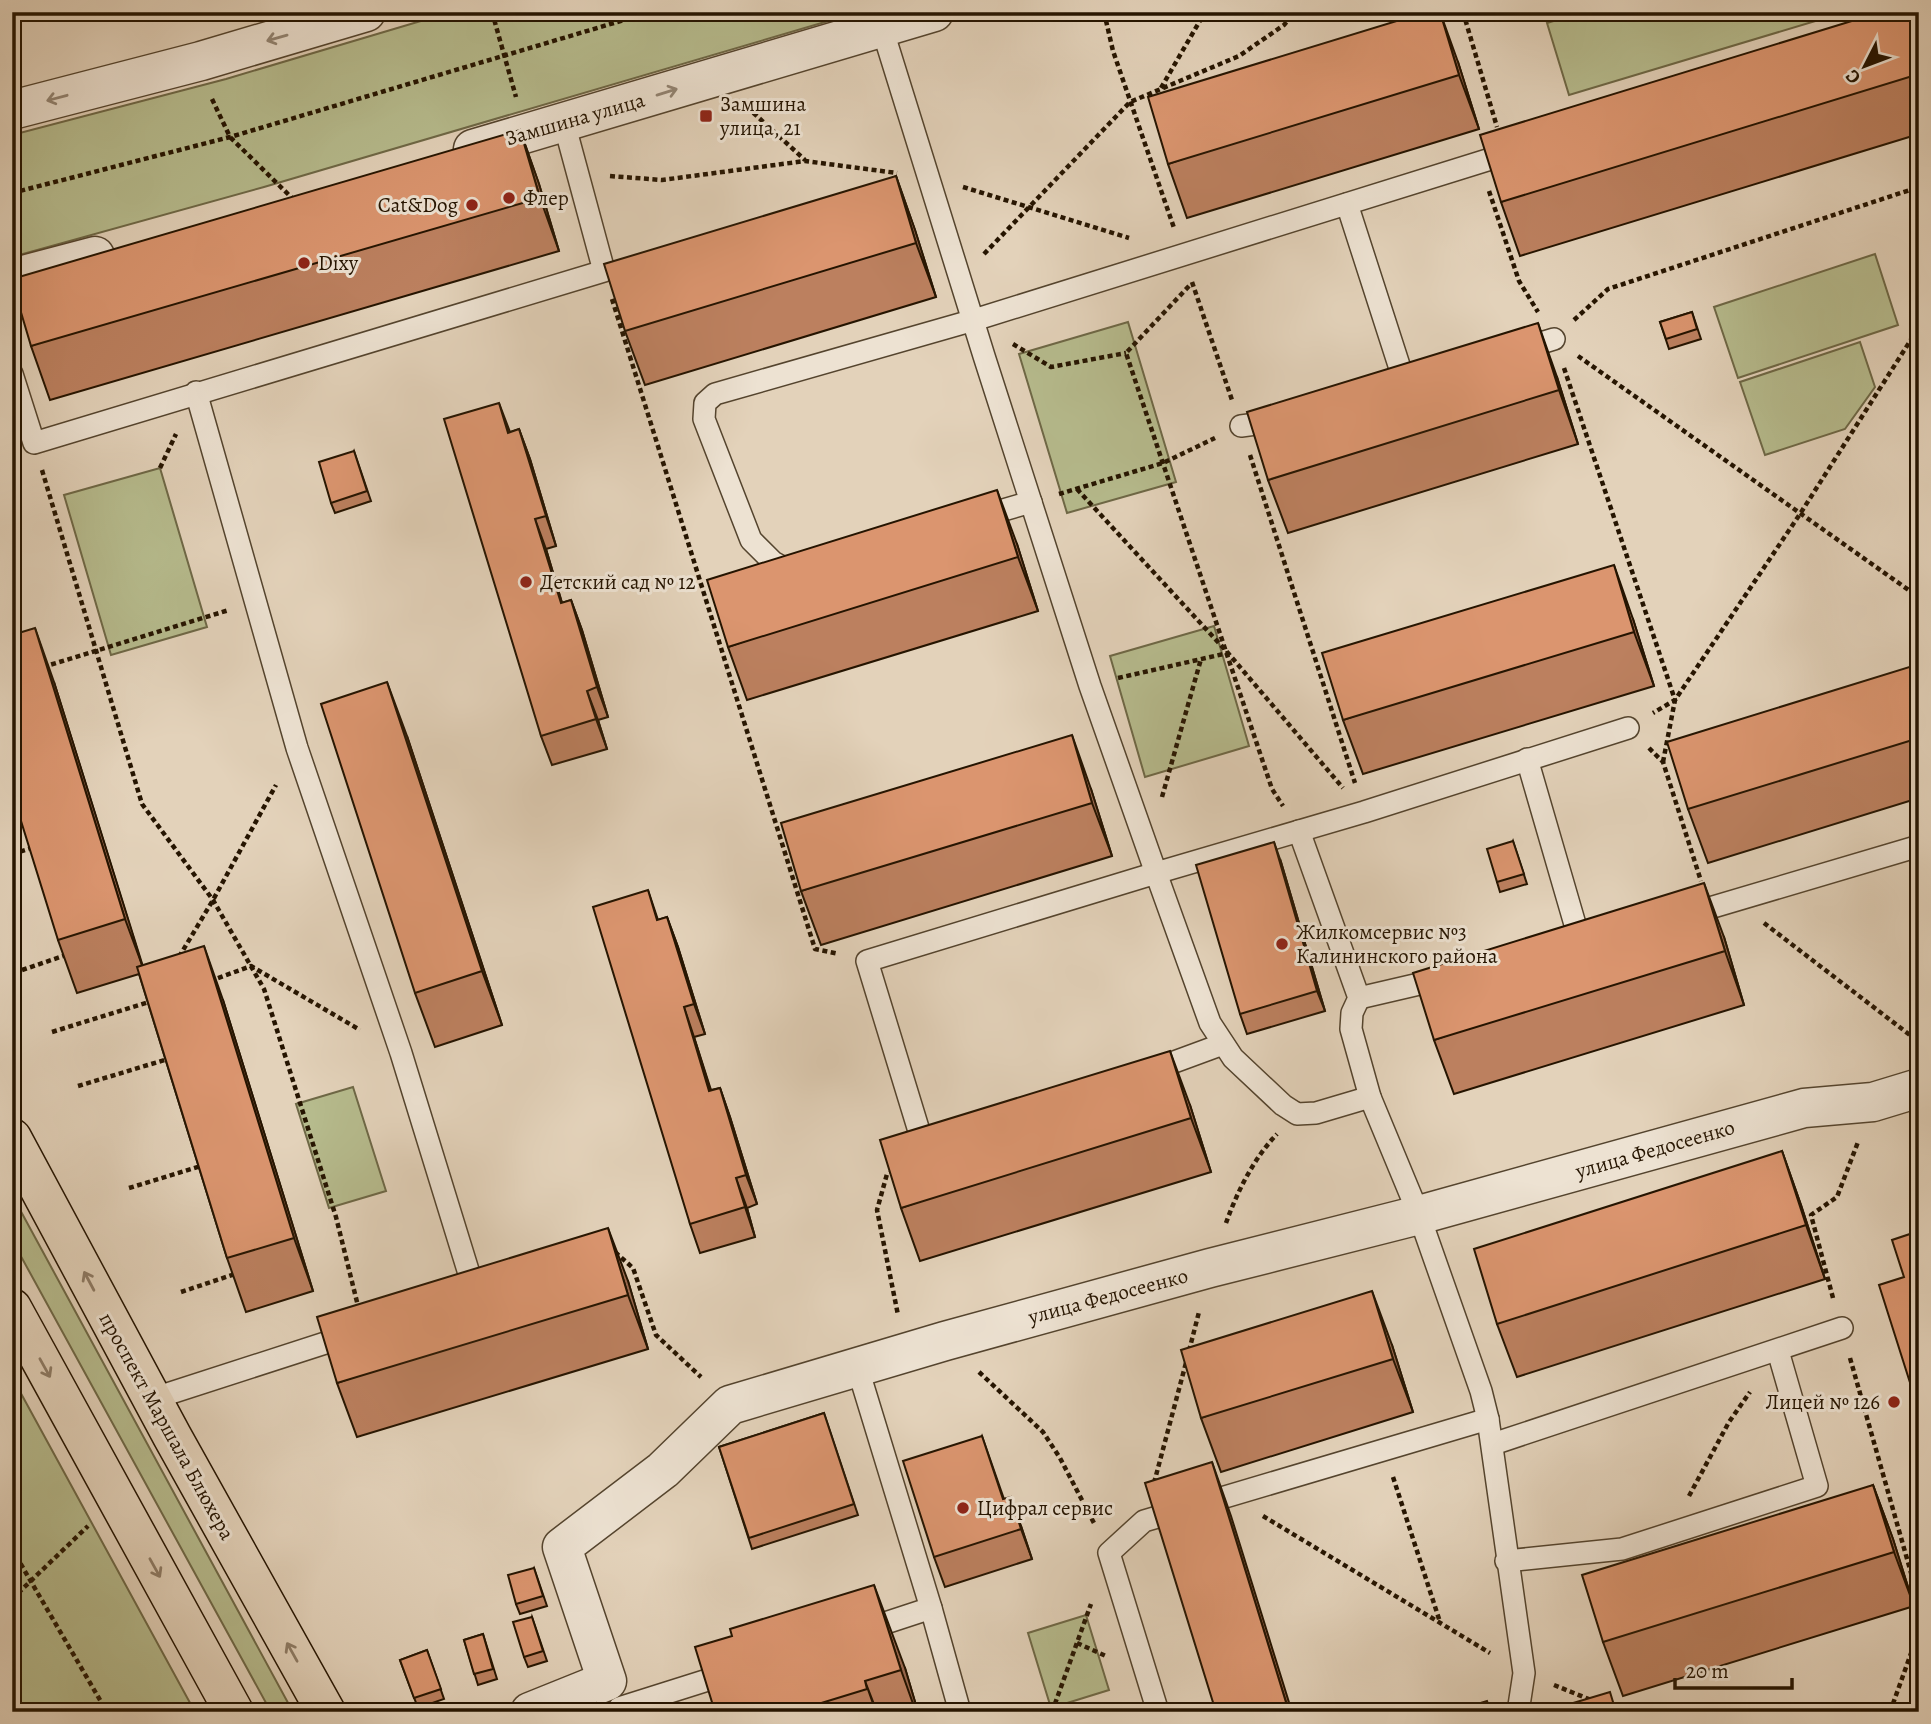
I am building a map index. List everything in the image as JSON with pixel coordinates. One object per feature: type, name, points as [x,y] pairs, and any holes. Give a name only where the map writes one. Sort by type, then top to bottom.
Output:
[{"type":"main road","name":"проспект Маршала Блюхера","points":[[12,1138],[152,1399],[326,1712]]},
{"type":"main road","points":[[12,1308],[234,1712]]},
{"type":"street","points":[[12,110],[201,61],[366,12]]},
{"type":"street","name":"Замшина улица","points":[[445,158],[934,12]]},
{"type":"street","points":[[12,278],[133,245]]},
{"type":"street","name":"улица Федосеенко","points":[[615,1700],[562,1547],[663,1470],[730,1405],[945,1341],[1804,1108],[1873,1102],[1919,1088]]},
{"type":"street","points":[[530,1712],[615,1700]]},
{"type":"lane","points":[[883,28],[1090,686],[1210,1023],[1233,1058],[1283,1105],[1297,1114],[1316,1113],[1370,1097]]},
{"type":"lane","points":[[12,374],[34,443],[604,271],[564,123]]},
{"type":"lane","points":[[813,564],[800,568],[784,568],[773,562],[751,540],[704,419],[705,403],[715,394],[974,320],[1532,146]]},
{"type":"lane","points":[[1347,204],[1406,387]]},
{"type":"lane","points":[[1505,355],[1554,339]]},
{"type":"lane","points":[[1379,394],[1431,379]]},
{"type":"lane","points":[[197,392],[297,748],[401,1053],[475,1293]]},
{"type":"lane","points":[[1241,426],[1299,417]]},
{"type":"lane","points":[[954,524],[1031,502]]},
{"type":"lane","points":[[933,1152],[867,961],[1364,812],[1628,728]]},
{"type":"lane","points":[[1527,759],[1588,943],[1555,951]]},
{"type":"lane","points":[[1299,831],[1359,998],[1352,1013],[1351,1029],[1370,1097],[1419,1214],[1481,1391],[1488,1419],[1506,1561],[1524,1673],[1518,1712]]},
{"type":"lane","points":[[1672,919],[1919,846]]},
{"type":"lane","points":[[1359,998],[1463,973]]},
{"type":"lane","points":[[1133,1078],[1223,1044]]},
{"type":"lane","points":[[450,1302],[501,1286]]},
{"type":"lane","points":[[1493,1444],[1842,1328]]},
{"type":"lane","points":[[152,1399],[364,1331]]},
{"type":"lane","points":[[1506,1561],[1622,1549],[1817,1486],[1778,1351]]},
{"type":"lane","points":[[857,1366],[932,1608],[960,1712]]},
{"type":"lane","points":[[1158,1712],[1109,1553],[1144,1521],[1488,1419]]},
{"type":"lane","points":[[840,1637],[932,1608]]},
{"type":"lane","points":[[615,1700],[749,1667]]},
{"type":"path","points":[[492,12],[517,100]]},
{"type":"path","points":[[12,193],[230,137],[651,12]]},
{"type":"path","points":[[1104,12],[1113,51],[1241,426],[1364,812]]},
{"type":"path","points":[[1160,88],[1205,12]]},
{"type":"path","points":[[961,277],[1130,102],[1239,56],[1284,25],[1295,12]]},
{"type":"path","points":[[1463,12],[1506,155]]},
{"type":"path","points":[[201,61],[211,97],[230,137],[295,201]]},
{"type":"path","points":[[742,102],[805,161]]},
{"type":"path","points":[[577,173],[662,180],[805,161],[930,178],[1183,255]]},
{"type":"path","points":[[1479,163],[1519,281],[1554,339],[1675,700]]},
{"type":"path","points":[[1554,339],[1608,289],[1919,187]]},
{"type":"path","points":[[604,271],[815,949],[867,961]]},
{"type":"path","points":[[974,320],[1051,368],[1126,353],[1192,283]]},
{"type":"path","points":[[1663,762],[1675,700],[1800,513],[1919,327]]},
{"type":"path","points":[[1554,339],[1910,591],[1919,594]]},
{"type":"path","points":[[1126,353],[1272,789],[1299,831]]},
{"type":"path","points":[[1031,502],[1163,463],[1241,426]]},
{"type":"path","points":[[34,443],[142,804],[213,900],[264,989],[336,1217],[364,1331]]},
{"type":"path","points":[[1077,489],[1228,653],[1364,812]]},
{"type":"path","points":[[36,669],[255,602]]},
{"type":"path","points":[[1090,686],[1228,653]]},
{"type":"path","points":[[1147,848],[1200,659]]},
{"type":"path","points":[[1675,700],[1628,728],[1663,762],[1710,908]]},
{"type":"path","points":[[173,967],[297,748]]},
{"type":"path","points":[[12,854],[32,848]]},
{"type":"path","points":[[1734,901],[1919,1042]]},
{"type":"path","points":[[22,970],[66,955]]},
{"type":"path","points":[[202,983],[251,966],[401,1053]]},
{"type":"path","points":[[52,1032],[153,1000]]},
{"type":"path","points":[[78,1086],[168,1059]]},
{"type":"path","points":[[906,1352],[877,1210],[887,1174],[933,1152]]},
{"type":"path","points":[[129,1188],[201,1166]]},
{"type":"path","points":[[615,1252],[633,1268],[656,1335],[730,1405]]},
{"type":"path","points":[[181,1292],[235,1274]]},
{"type":"path","points":[[945,1341],[1043,1432],[1060,1458],[1109,1553],[1052,1712]]},
{"type":"path","points":[[1668,1534],[1729,1422],[1778,1351]]},
{"type":"path","points":[[1384,1451],[1440,1623]]},
{"type":"path","points":[[1230,1496],[1524,1673],[1597,1702]]},
{"type":"path","points":[[12,1549],[107,1712]]},
{"type":"path","points":[[1890,1712],[1919,1631]]},
{"type":"path","points":[[1609,1707],[1622,1712]]},
{"type":"green space","points":[[451,12],[859,12],[264,187],[12,257],[12,135],[226,79]]},
{"type":"green space","points":[[1583,12],[1831,12],[1832,16],[1569,95],[1547,23]]},
{"type":"green space","points":[[1875,254],[1898,325],[1738,378],[1714,307]]},
{"type":"green space","points":[[1128,322],[1176,482],[1067,513],[1019,354]]},
{"type":"green space","points":[[1860,342],[1875,387],[1845,429],[1765,455],[1740,382]]},
{"type":"green space","points":[[160,468],[207,627],[111,655],[64,495]]},
{"type":"green space","points":[[1214,626],[1249,746],[1145,777],[1110,656]]},
{"type":"green space","points":[[353,1087],[386,1191],[329,1208],[296,1104]]},
{"type":"green space","points":[[12,1195],[293,1712],[271,1712],[12,1240]]},
{"type":"green space","points":[[12,1377],[195,1712],[12,1712]]},
{"type":"green space","points":[[1086,1615],[1109,1690],[1051,1708],[1028,1633]]},
{"type":"building","points":[[1426,12],[1440,12],[1459,75],[1168,164],[1148,97]]},
{"type":"building","points":[[1881,12],[1919,12],[1919,74],[1501,202],[1480,135]]},
{"type":"building","points":[[520,130],[540,198],[31,346],[12,279]]},
{"type":"building","points":[[896,176],[916,243],[625,331],[604,264]]},
{"type":"building","points":[[1692,312],[1697,329],[1666,339],[1660,322]]},
{"type":"building","points":[[1538,323],[1559,390],[1268,480],[1247,412]]},
{"type":"building","points":[[499,403],[508,433],[519,429],[546,516],[535,519],[561,603],[571,600],[597,687],[587,691],[596,719],[541,736],[444,419]]},
{"type":"building","points":[[354,451],[367,491],[331,503],[319,462]]},
{"type":"building","points":[[997,490],[1018,557],[728,647],[707,580]]},
{"type":"building","points":[[1614,565],[1634,632],[1343,720],[1322,653]]},
{"type":"building","points":[[35,628],[125,919],[58,940],[12,792],[12,635]]},
{"type":"building","points":[[1919,664],[1919,738],[1688,809],[1667,742]]},
{"type":"building","points":[[387,682],[482,971],[415,993],[321,704]]},
{"type":"building","points":[[1072,735],[1092,803],[801,891],[781,823]]},
{"type":"building","points":[[1513,841],[1524,874],[1497,882],[1487,849]]},
{"type":"building","points":[[1274,842],[1317,991],[1240,1014],[1196,865]]},
{"type":"building","points":[[1704,883],[1725,951],[1434,1040],[1413,973]]},
{"type":"building","points":[[648,890],[657,920],[667,917],[694,1004],[684,1007],[709,1091],[720,1088],[746,1175],[736,1178],[745,1207],[690,1224],[593,907]]},
{"type":"building","points":[[204,946],[294,1238],[227,1258],[137,967]]},
{"type":"building","points":[[1170,1051],[1191,1118],[901,1208],[880,1140]]},
{"type":"building","points":[[1782,1151],[1806,1225],[1497,1324],[1474,1249]]},
{"type":"building","points":[[608,1228],[628,1295],[337,1383],[317,1317]]},
{"type":"building","points":[[1919,1231],[1919,1411],[1879,1285],[1904,1277],[1892,1240]]},
{"type":"building","points":[[1372,1291],[1393,1359],[1201,1418],[1181,1350]]},
{"type":"building","points":[[824,1413],[854,1504],[749,1538],[719,1447]]},
{"type":"building","name":"Цифрал сервис","points":[[982,1436],[1003,1499],[1011,1497],[1021,1529],[934,1557],[903,1461]]},
{"type":"building","points":[[1212,1462],[1289,1712],[1216,1712],[1145,1483]]},
{"type":"building","points":[[1873,1485],[1894,1552],[1603,1642],[1582,1575]]},
{"type":"building","points":[[534,1568],[543,1596],[516,1604],[508,1575]]},
{"type":"building","points":[[874,1585],[901,1670],[865,1681],[867,1689],[792,1712],[715,1712],[695,1647],[732,1636],[730,1629]]},
{"type":"building","points":[[532,1617],[543,1651],[524,1657],[513,1622]]},
{"type":"building","points":[[483,1634],[493,1669],[474,1674],[464,1640]]},
{"type":"building","points":[[427,1650],[441,1689],[414,1698],[400,1660]]},
{"type":"building","points":[[1610,1692],[1616,1712],[1543,1712]]},
{"type":"building","points":[[1487,1701],[1491,1712],[1455,1711]]},
{"type":"building","points":[[596,1703],[600,1712],[575,1712]]},
{"type":"place","name":"Замшина улица, 21","points":[[706,116]]},
{"type":"place","name":"Флер","points":[[509,198]]},
{"type":"place","name":"Cat&Dog","points":[[472,205]]},
{"type":"place","name":"Dixy","points":[[304,263]]},
{"type":"place","name":"Детский сад № 12","points":[[526,582]]},
{"type":"place","name":"Жилкомсервис №3 Калининского района","points":[[1282,944]]},
{"type":"place","name":"Лицей № 126","points":[[1894,1402]]},
{"type":"place","name":"Цифрал сервис","points":[[963,1508]]}]
